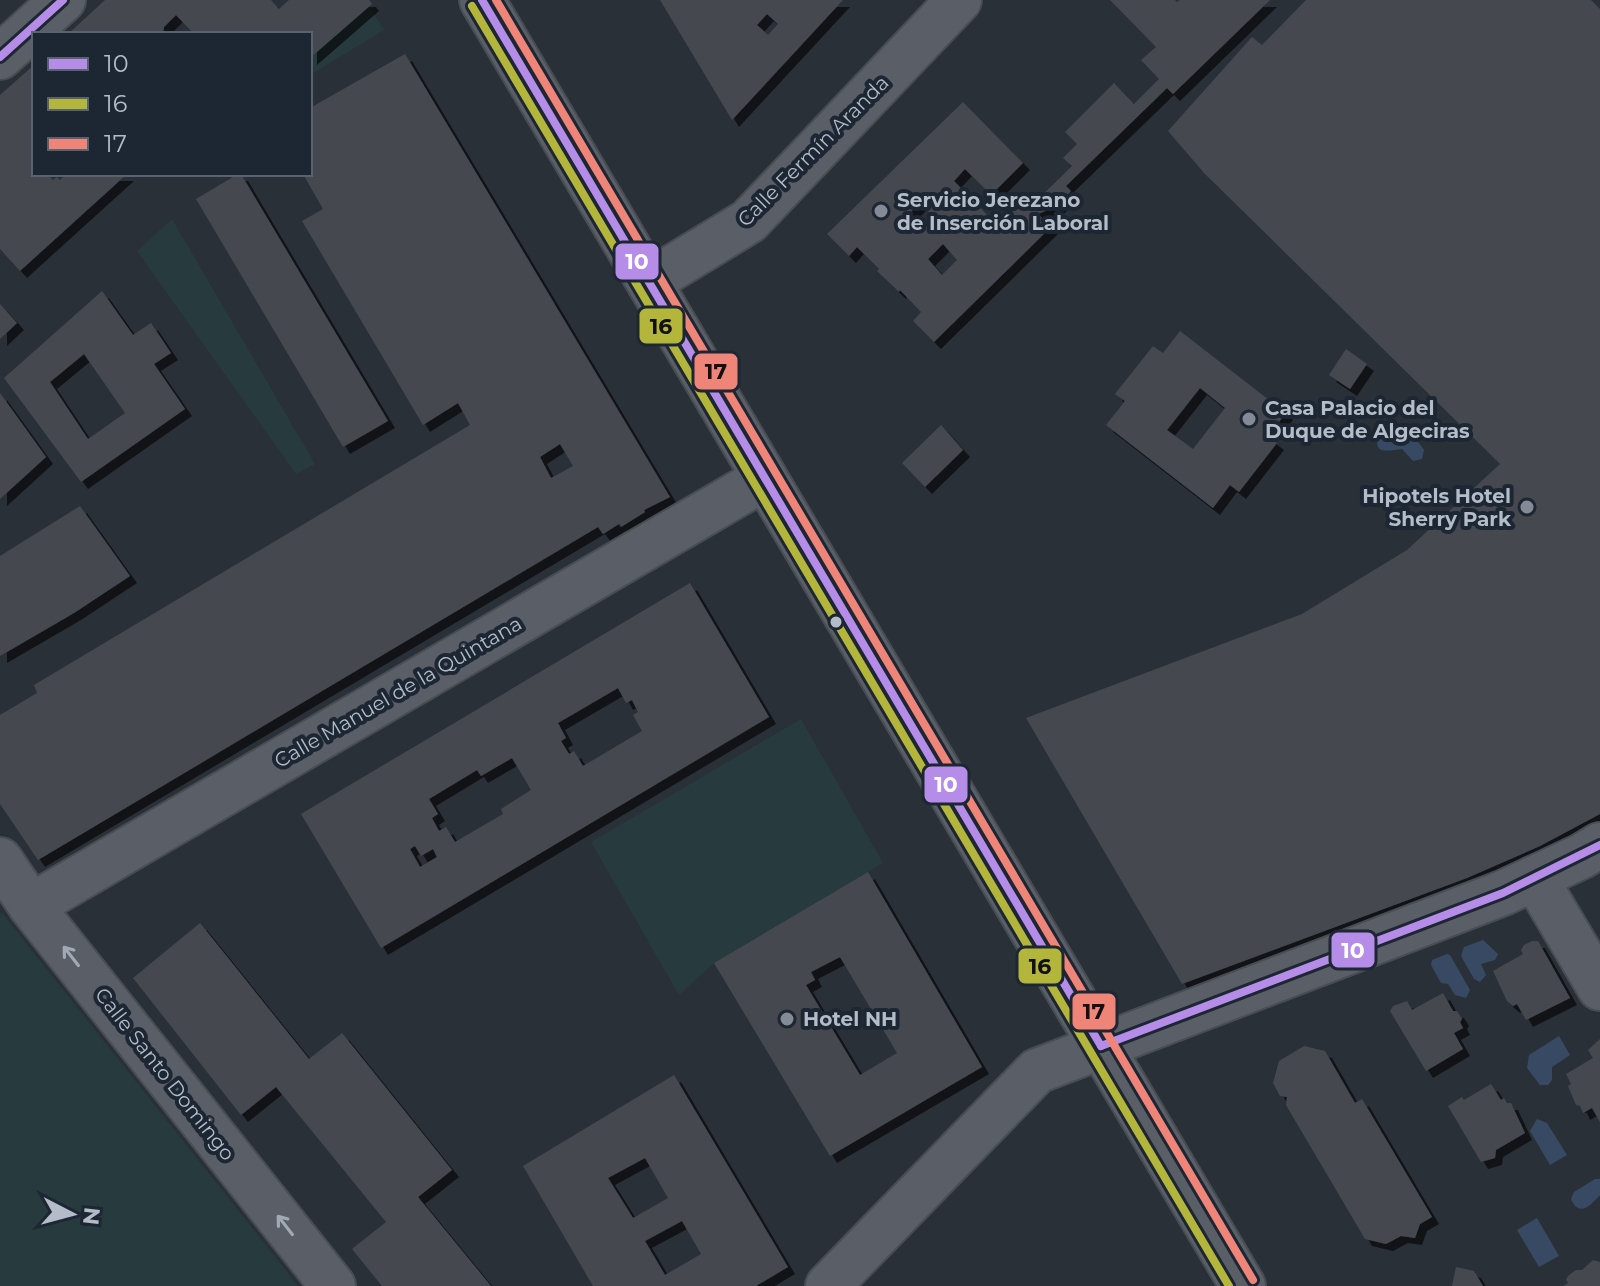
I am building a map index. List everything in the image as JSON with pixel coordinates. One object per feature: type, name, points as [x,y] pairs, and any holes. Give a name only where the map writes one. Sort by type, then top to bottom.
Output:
[{"type":"street","points":[[0,57],[63,0]]},
{"type":"street","points":[[482,0],[1243,1286]]},
{"type":"street","name":"Calle Fermín Aranda","points":[[649,282],[749,221],[959,0]]},
{"type":"street","name":"Calle Manuel de la Quintana","points":[[31,906],[765,478]]},
{"type":"street","points":[[828,1286],[1037,1071],[1503,893],[1600,845]]},
{"type":"street","name":"Calle Santo Domingo","points":[[0,860],[31,906],[333,1286]]},
{"type":"street","points":[[1535,878],[1600,988]]},
{"type":"green space","points":[[369,6],[384,30],[312,74],[312,56]]},
{"type":"green space","points":[[172,219],[315,464],[296,474],[137,251]]},
{"type":"green space","points":[[801,719],[883,863],[714,963],[679,995],[591,842]]},
{"type":"green space","points":[[2,913],[298,1286],[0,1286]]},
{"type":"water","points":[[1387,429],[1413,437],[1424,450],[1422,459],[1413,461],[1402,449],[1380,449],[1378,436]]},
{"type":"water","points":[[1483,940],[1498,954],[1495,960],[1481,964],[1486,975],[1480,982],[1474,979],[1461,956],[1464,947]]},
{"type":"water","points":[[1447,954],[1470,990],[1466,998],[1455,995],[1448,984],[1441,983],[1431,965],[1432,960]]},
{"type":"water","points":[[1559,1036],[1570,1055],[1552,1067],[1552,1080],[1548,1085],[1540,1085],[1527,1068],[1529,1055]]},
{"type":"water","points":[[1537,1119],[1547,1123],[1567,1155],[1550,1165],[1530,1131]]},
{"type":"water","points":[[1600,1179],[1600,1195],[1589,1206],[1578,1208],[1571,1199],[1574,1192]]},
{"type":"water","points":[[1537,1218],[1559,1256],[1539,1267],[1517,1230]]},
{"type":"building","points":[[105,0],[271,0],[279,9],[289,0],[369,0],[372,4],[312,56],[312,32],[192,32],[176,15],[164,27],[163,32],[70,32]]},
{"type":"building","points":[[660,0],[843,0],[732,120]],"holes":[[[767,14],[778,24],[768,35],[757,25]]]},
{"type":"building","name":"Servicio Jerezano de Inserción Laboral","points":[[1110,0],[1270,0],[1173,94],[1167,88],[1066,186],[1071,191],[1058,206],[1038,214],[1051,227],[934,342],[913,321],[921,312],[900,290],[877,271],[879,269],[857,247],[849,256],[827,234],[963,102],[1023,163],[991,195],[965,169],[954,181],[996,224],[1009,210],[1031,206],[1072,166],[1063,158],[1077,144],[1065,132],[1114,83],[1134,104],[1159,79],[1141,60],[1156,47]],"holes":[[[920,203],[935,219],[920,233],[905,218]],[[943,244],[957,260],[942,275],[928,259]]]},
{"type":"building","name":"Hipotels Hotel Sherry Park","points":[[1306,0],[1591,0],[1600,9],[1600,814],[1540,846],[1467,878],[1182,984],[1026,718],[1302,614],[1407,550],[1500,464],[1205,174],[1168,131],[1252,37],[1262,45]]},
{"type":"building","points":[[405,54],[670,497],[644,510],[621,527],[619,524],[603,534],[598,527],[38,860],[0,804],[0,715],[37,693],[34,685],[470,425],[458,403],[423,425],[302,221],[323,209],[304,176],[312,176],[312,107]],"holes":[[[560,444],[573,466],[551,478],[540,457]]]},
{"type":"building","points":[[32,67],[32,176],[49,176],[53,180],[57,177],[60,180],[64,176],[125,176],[20,271],[0,249],[0,95]]},
{"type":"building","points":[[235,176],[242,176],[388,421],[343,447],[196,199]]},
{"type":"building","points":[[102,291],[133,335],[151,323],[171,353],[154,364],[185,409],[81,482],[4,378]],"holes":[[[84,354],[125,413],[88,439],[50,382]]]},
{"type":"building","points":[[0,304],[17,323],[0,339]]},
{"type":"building","name":"Casa Palacio del Duque de Algeciras","points":[[1180,331],[1286,413],[1268,436],[1277,443],[1239,492],[1230,485],[1213,508],[1106,425],[1125,401],[1115,394],[1153,346],[1163,353]],"holes":[[[1200,388],[1225,408],[1193,449],[1167,430]]]},
{"type":"building","points":[[1346,349],[1367,364],[1350,389],[1329,375]]},
{"type":"building","points":[[0,393],[46,457],[0,499]]},
{"type":"building","points":[[941,425],[963,450],[925,487],[902,463]]},
{"type":"building","points":[[80,506],[130,576],[0,656],[0,556]]},
{"type":"building","points":[[690,583],[769,717],[381,948],[301,814]],"holes":[[[618,688],[626,703],[632,700],[638,712],[633,715],[642,731],[583,766],[574,751],[569,754],[561,741],[566,738],[558,723]],[[512,758],[531,790],[501,809],[503,814],[455,842],[446,827],[439,831],[432,818],[438,814],[429,799],[477,770],[481,776]],[[415,846],[421,856],[433,849],[437,857],[420,867],[410,849]]]},
{"type":"building","name":"Hotel NH","points":[[868,872],[982,1067],[830,1156],[714,963]],"holes":[[[840,957],[897,1053],[860,1075],[806,985],[815,980],[811,972]]]},
{"type":"building","points":[[200,923],[309,1059],[342,1033],[452,1170],[418,1197],[491,1286],[382,1286],[352,1249],[386,1222],[276,1087],[241,1115],[133,978]]},
{"type":"building","points":[[1538,941],[1570,998],[1526,1020],[1517,1004],[1513,1006],[1507,1001],[1493,971],[1523,954],[1521,950],[1524,945]]},
{"type":"building","points":[[1443,993],[1453,1011],[1457,1011],[1462,1019],[1463,1028],[1454,1033],[1463,1049],[1426,1071],[1390,1011],[1393,1006],[1407,1001],[1412,1010]]},
{"type":"building","points":[[1600,1039],[1600,1122],[1592,1108],[1583,1113],[1576,1105],[1566,1074],[1593,1058],[1588,1050]]},
{"type":"building","points":[[1304,1046],[1325,1051],[1355,1103],[1362,1099],[1432,1217],[1420,1224],[1415,1238],[1401,1236],[1386,1244],[1365,1239],[1286,1105],[1287,1097],[1280,1096],[1273,1083],[1279,1061]]},
{"type":"building","points":[[674,1075],[788,1267],[756,1286],[593,1286],[523,1166]],"holes":[[[645,1158],[668,1198],[633,1218],[608,1178]],[[682,1221],[701,1254],[665,1275],[645,1241]]]},
{"type":"building","points":[[1491,1084],[1501,1100],[1504,1098],[1511,1103],[1525,1133],[1496,1150],[1495,1158],[1481,1162],[1448,1106]]},
{"type":"building","points":[[1593,1260],[1600,1262],[1600,1286],[1563,1286],[1568,1283],[1566,1279],[1569,1275],[1582,1270]]},
{"type":"building","points":[[1456,1267],[1474,1271],[1483,1286],[1452,1286]]},
{"type":"transit line","name":"10","points":[[0,57],[63,0]]},
{"type":"transit line","name":"10","points":[[482,0],[1101,1046]]},
{"type":"transit line","name":"17","points":[[496,0],[1253,1280]]},
{"type":"transit line","name":"16","points":[[472,6],[1229,1286]]},
{"type":"transit line","name":"10","points":[[1101,1046],[1503,893],[1600,845]]},
{"type":"place","name":"Servicio Jerezano de Inserción Laboral","points":[[881,211]]},
{"type":"place","name":"Casa Palacio del Duque de Algeciras","points":[[1249,419]]},
{"type":"place","name":"Hipotels Hotel Sherry Park","points":[[1527,507]]},
{"type":"place","name":"Hotel NH","points":[[787,1019]]}]
